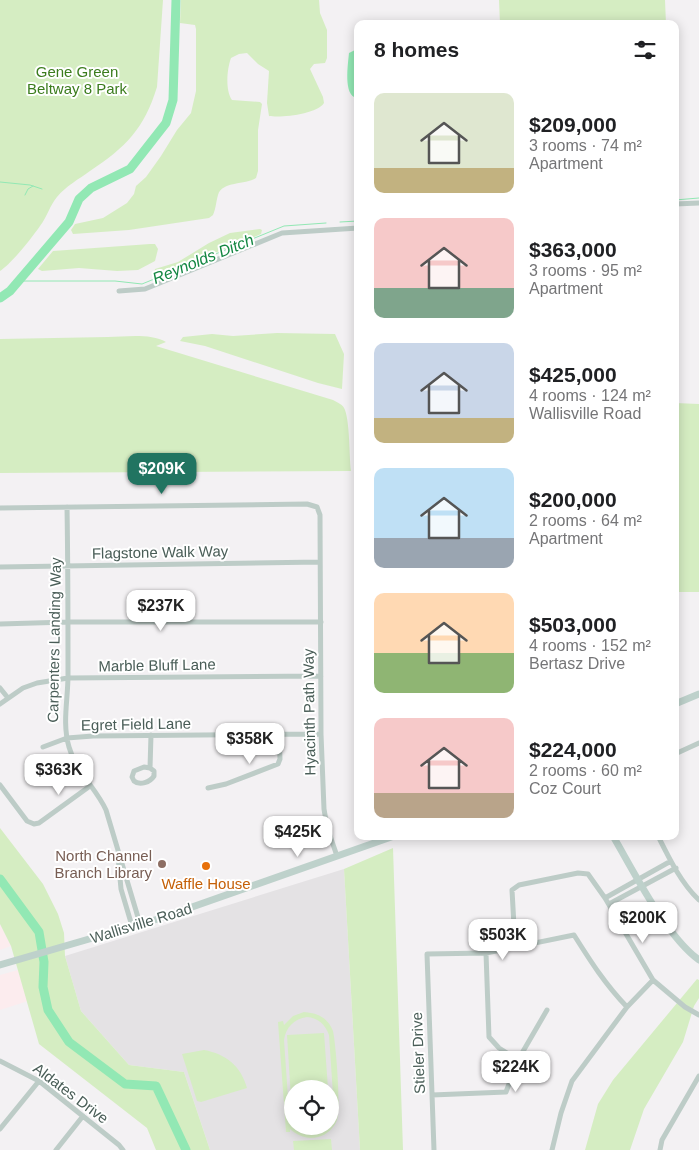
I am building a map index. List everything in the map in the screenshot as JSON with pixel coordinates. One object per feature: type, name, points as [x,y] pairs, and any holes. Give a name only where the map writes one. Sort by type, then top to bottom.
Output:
[{"type":"main road","points":[[679,702],[699,694]]},
{"type":"main road","name":"Wallisville Road","points":[[0,965],[203,904],[383,840]]},
{"type":"main road","points":[[615,840],[663,920],[691,954],[699,960]]},
{"type":"street","points":[[679,204],[699,203]]},
{"type":"street","points":[[119,291],[145,289],[282,233],[354,228]]},
{"type":"street","name":"Hyacinth Path Way","points":[[67,506],[307,504],[317,507],[320,512],[321,734],[324,809],[327,827],[337,856]]},
{"type":"street","points":[[0,508],[67,506]]},
{"type":"street","name":"Carpenters Landing Way","points":[[67,506],[68,678],[65,718],[67,738],[75,763],[102,800],[106,810],[118,850],[121,889],[136,925]]},
{"type":"street","name":"Flagstone Walk Way","points":[[0,567],[320,562]]},
{"type":"street","points":[[0,624],[68,622],[321,622]]},
{"type":"street","name":"Marble Bluff Lane","points":[[0,704],[23,688],[68,678],[321,676]]},
{"type":"street","points":[[0,688],[8,698]]},
{"type":"street","points":[[208,788],[226,784],[278,764],[280,759],[279,734]]},
{"type":"street","name":"Egret Field Lane","points":[[43,747],[67,738],[151,735],[321,734]]},
{"type":"street","points":[[150,768],[152,759],[151,735]]},
{"type":"street","points":[[679,752],[699,743]]},
{"type":"street","points":[[0,785],[27,821],[34,824],[39,823],[90,786]]},
{"type":"street","points":[[660,840],[671,861],[699,900]]},
{"type":"street","points":[[605,898],[671,861]]},
{"type":"street","points":[[609,904],[676,868]]},
{"type":"street","points":[[519,946],[514,926],[512,890],[519,885],[578,873],[588,874],[609,904],[653,980],[684,1007],[699,1015]]},
{"type":"street","points":[[694,895],[699,890]]},
{"type":"street","points":[[518,1060],[499,1048],[489,1037],[486,953],[574,935],[594,968],[627,1006]]},
{"type":"street","name":"Stieler Drive","points":[[434,1150],[427,954],[486,953]]},
{"type":"street","points":[[552,1150],[561,1113],[572,1081],[627,1006],[653,980]]},
{"type":"street","points":[[432,1095],[506,1092],[518,1060],[547,1010]]},
{"type":"street","name":"Aldates Drive","points":[[0,1061],[39,1081],[123,1150]]},
{"type":"street","points":[[660,1150],[662,1140],[699,1076]]},
{"type":"street","points":[[0,1129],[39,1081]]},
{"type":"street","points":[[56,1150],[83,1116]]},
{"type":"shaded area","points":[[354,50],[354,96],[350,92],[347,79],[349,53]]},
{"type":"shaded area","points":[[344,869],[360,1150],[210,1150],[184,1072],[129,1065],[81,1011],[65,956]]},
{"type":"shaded area","points":[[0,924],[11,946],[0,950]]},
{"type":"shaded area","points":[[18,970],[28,1001],[0,1010],[0,975]]},
{"type":"green space","name":"Gene Green Beltway 8 Park","points":[[0,0],[163,0],[157,87],[140,126],[114,154],[61,193],[32,238],[5,268],[0,271]]},
{"type":"green space","points":[[181,0],[319,0],[320,13],[327,30],[327,58],[325,63],[314,64],[310,69],[324,103],[320,107],[307,112],[290,116],[269,116],[267,103],[269,71],[258,64],[247,53],[231,58],[227,79],[228,91],[232,100],[260,102],[262,104],[258,130],[258,171],[256,178],[224,187],[218,195],[213,215],[209,218],[129,230],[73,234],[71,230],[75,224],[103,218],[127,203],[134,194],[136,186],[146,177],[177,130],[191,113],[196,91],[196,29],[195,25],[180,23]]},
{"type":"green space","points":[[499,0],[665,0],[666,20],[500,20]]},
{"type":"green space","points":[[262,230],[261,234],[248,240],[157,274],[154,273],[155,269],[178,262],[230,233]]},
{"type":"green space","points":[[155,244],[158,249],[155,261],[138,270],[117,271],[79,268],[42,271],[38,269],[53,251]]},
{"type":"green space","points":[[277,333],[335,334],[344,354],[342,389],[205,346],[180,341],[183,337],[212,334],[233,336]]},
{"type":"green space","points":[[137,336],[160,339],[166,342],[156,346],[333,400],[342,405],[347,416],[351,471],[0,473],[0,339]]},
{"type":"green space","points":[[679,403],[699,404],[699,592],[679,592]]},
{"type":"green space","points":[[0,828],[43,884],[58,914],[64,933],[65,956],[81,1011],[129,1065],[184,1072],[210,1150],[156,1150],[147,1128],[39,1044],[11,946],[0,924]]},
{"type":"green space","points":[[393,848],[403,1150],[360,1150],[344,869]]},
{"type":"green space","points":[[697,979],[699,980],[699,998],[694,1006],[683,1042],[644,1109],[630,1150],[585,1150],[598,1104],[613,1080]]},
{"type":"green space","points":[[304,1012],[318,1015],[328,1023],[333,1031],[338,1080],[332,1080],[329,1035],[325,1028],[321,1022],[315,1019],[302,1018],[289,1028],[284,1040],[287,1080],[284,1080],[284,1104],[278,1022],[283,1021],[284,1025],[293,1016]]},
{"type":"green space","points":[[324,1033],[327,1080],[290,1080],[287,1035]]},
{"type":"green space","points":[[204,1050],[232,1062],[241,1073],[247,1088],[201,1102],[197,1101],[182,1054]]},
{"type":"green space","points":[[298,1135],[323,1135],[314,1138]]},
{"type":"green space","points":[[331,1139],[332,1150],[294,1150],[293,1141]]},
{"type":"waterway","points":[[0,298],[10,291],[69,222],[79,199],[91,188],[130,169],[166,123],[173,100],[176,0]]},
{"type":"waterway","points":[[0,182],[30,185],[42,189]]},
{"type":"waterway","points":[[25,195],[28,189],[33,186]]},
{"type":"waterway","name":"Reynolds Ditch","points":[[679,200],[699,198]]},
{"type":"waterway","name":"Reynolds Ditch","points":[[340,222],[354,221]]},
{"type":"waterway","name":"Reynolds Ditch","points":[[18,281],[115,281],[142,284],[284,226],[326,223]]},
{"type":"waterway","points":[[0,879],[39,932],[44,962],[43,987],[48,1010],[69,1042],[125,1084],[156,1086],[186,1150]]},
{"type":"place","name":"North Channel Branch Library","points":[[162,864]]},
{"type":"place","name":"Waffle House","points":[[206,866]]}]
